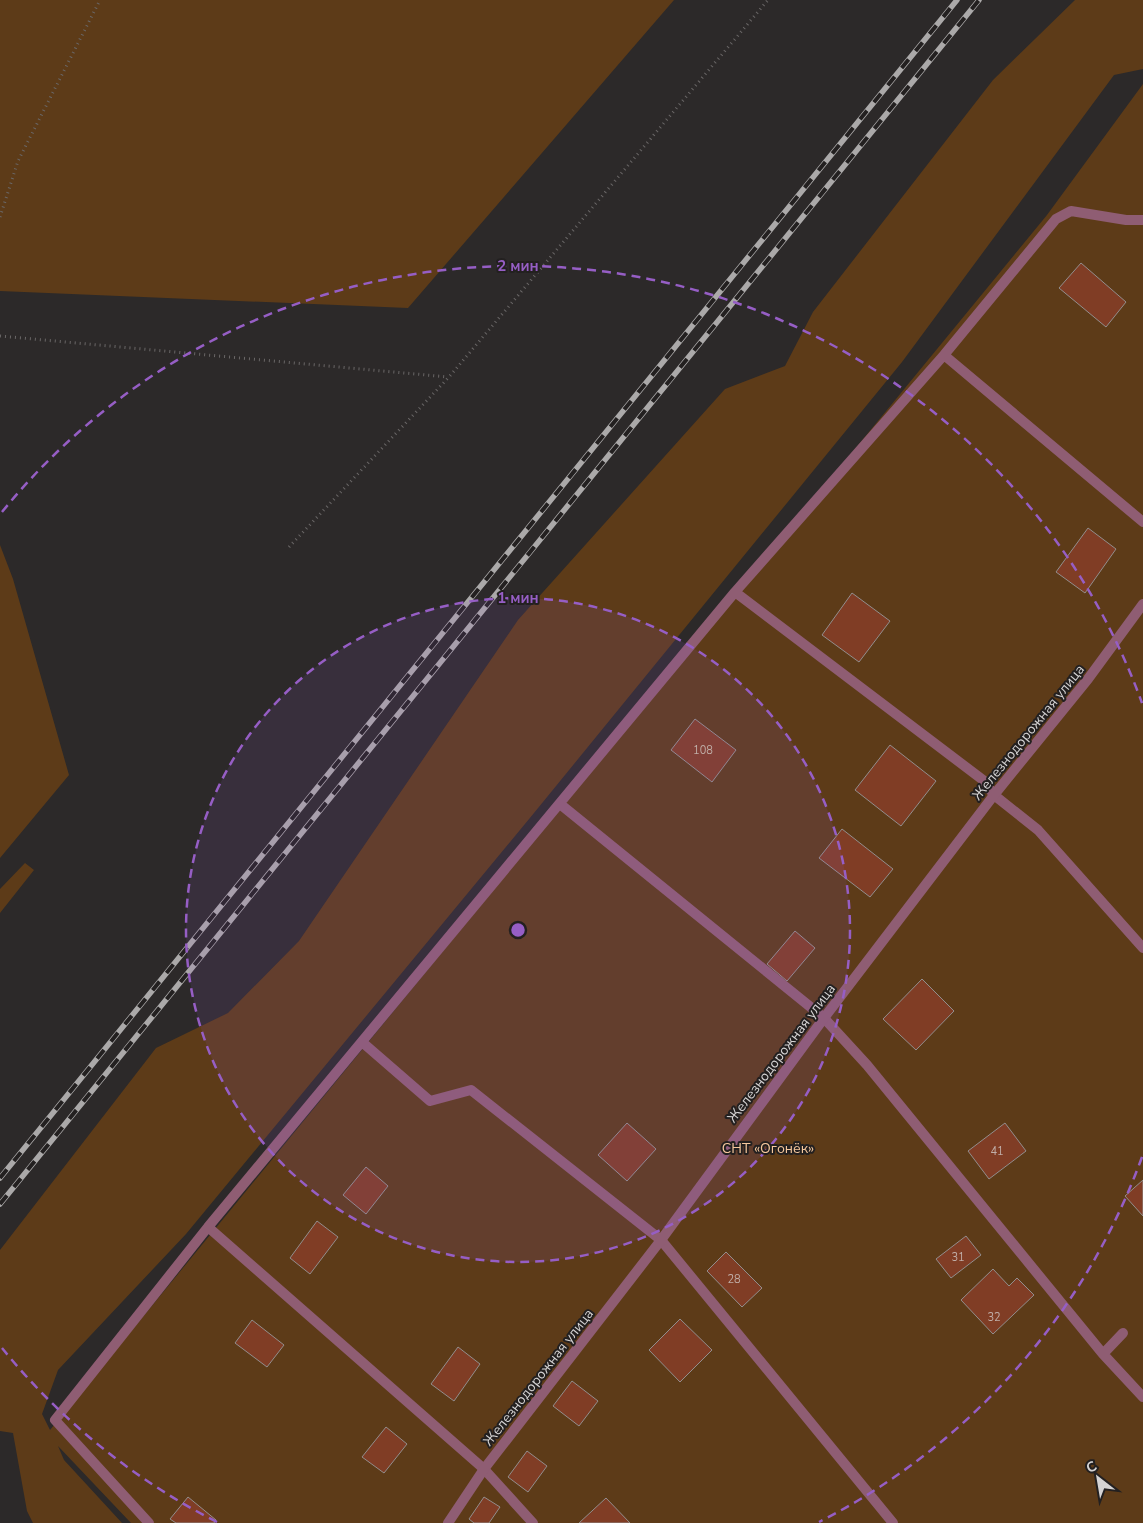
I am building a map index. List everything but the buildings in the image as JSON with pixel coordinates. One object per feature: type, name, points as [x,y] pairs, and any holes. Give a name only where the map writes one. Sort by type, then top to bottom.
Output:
[{"type":"street","points":[[149,1523],[55,1420],[208,1227],[735,592],[944,355],[1056,219],[1071,211],[1126,220],[1143,220]]},
{"type":"street","points":[[944,355],[1143,522]]},
{"type":"street","points":[[735,592],[984,780],[994,795],[1038,830],[1143,948]]},
{"type":"street","name":"Железнодорожная улица","points":[[448,1523],[484,1469],[661,1240],[824,1018],[994,795],[1088,680],[1143,604]]},
{"type":"street","points":[[560,804],[824,1018],[867,1065],[1103,1354],[1143,1398]]},
{"type":"street","points":[[362,1042],[430,1100],[471,1090],[661,1240],[893,1523]]},
{"type":"street","points":[[208,1227],[484,1469],[533,1523]]},
{"type":"street","points":[[1103,1354],[1123,1333]]},
{"type":"path","points":[[0,217],[18,161],[100,0]]},
{"type":"path","points":[[289,548],[449,377],[768,0]]},
{"type":"path","points":[[0,336],[449,377]]},
{"type":"green space","points":[[0,0],[674,0],[408,308],[0,291]]},
{"type":"green space","name":"СНТ «Огонёк»","points":[[1075,0],[1143,0],[1143,69],[1114,75],[902,362],[534,813],[186,1234],[58,1370],[42,1414],[50,1430],[1047,215],[1143,84],[1143,1523],[131,1523],[58,1446],[64,1460],[122,1523],[33,1523],[27,1511],[13,1433],[0,1431],[0,1250],[156,1048],[228,1013],[299,941],[518,620],[725,389],[785,366],[813,312],[993,80]]},
{"type":"green space","points":[[0,545],[13,579],[69,775],[0,858]]},
{"type":"green space","points":[[25,863],[34,870],[0,913],[0,889]]},
{"type":"railway","points":[[0,1178],[957,0]]},
{"type":"railway","points":[[0,1204],[979,0]]}]
